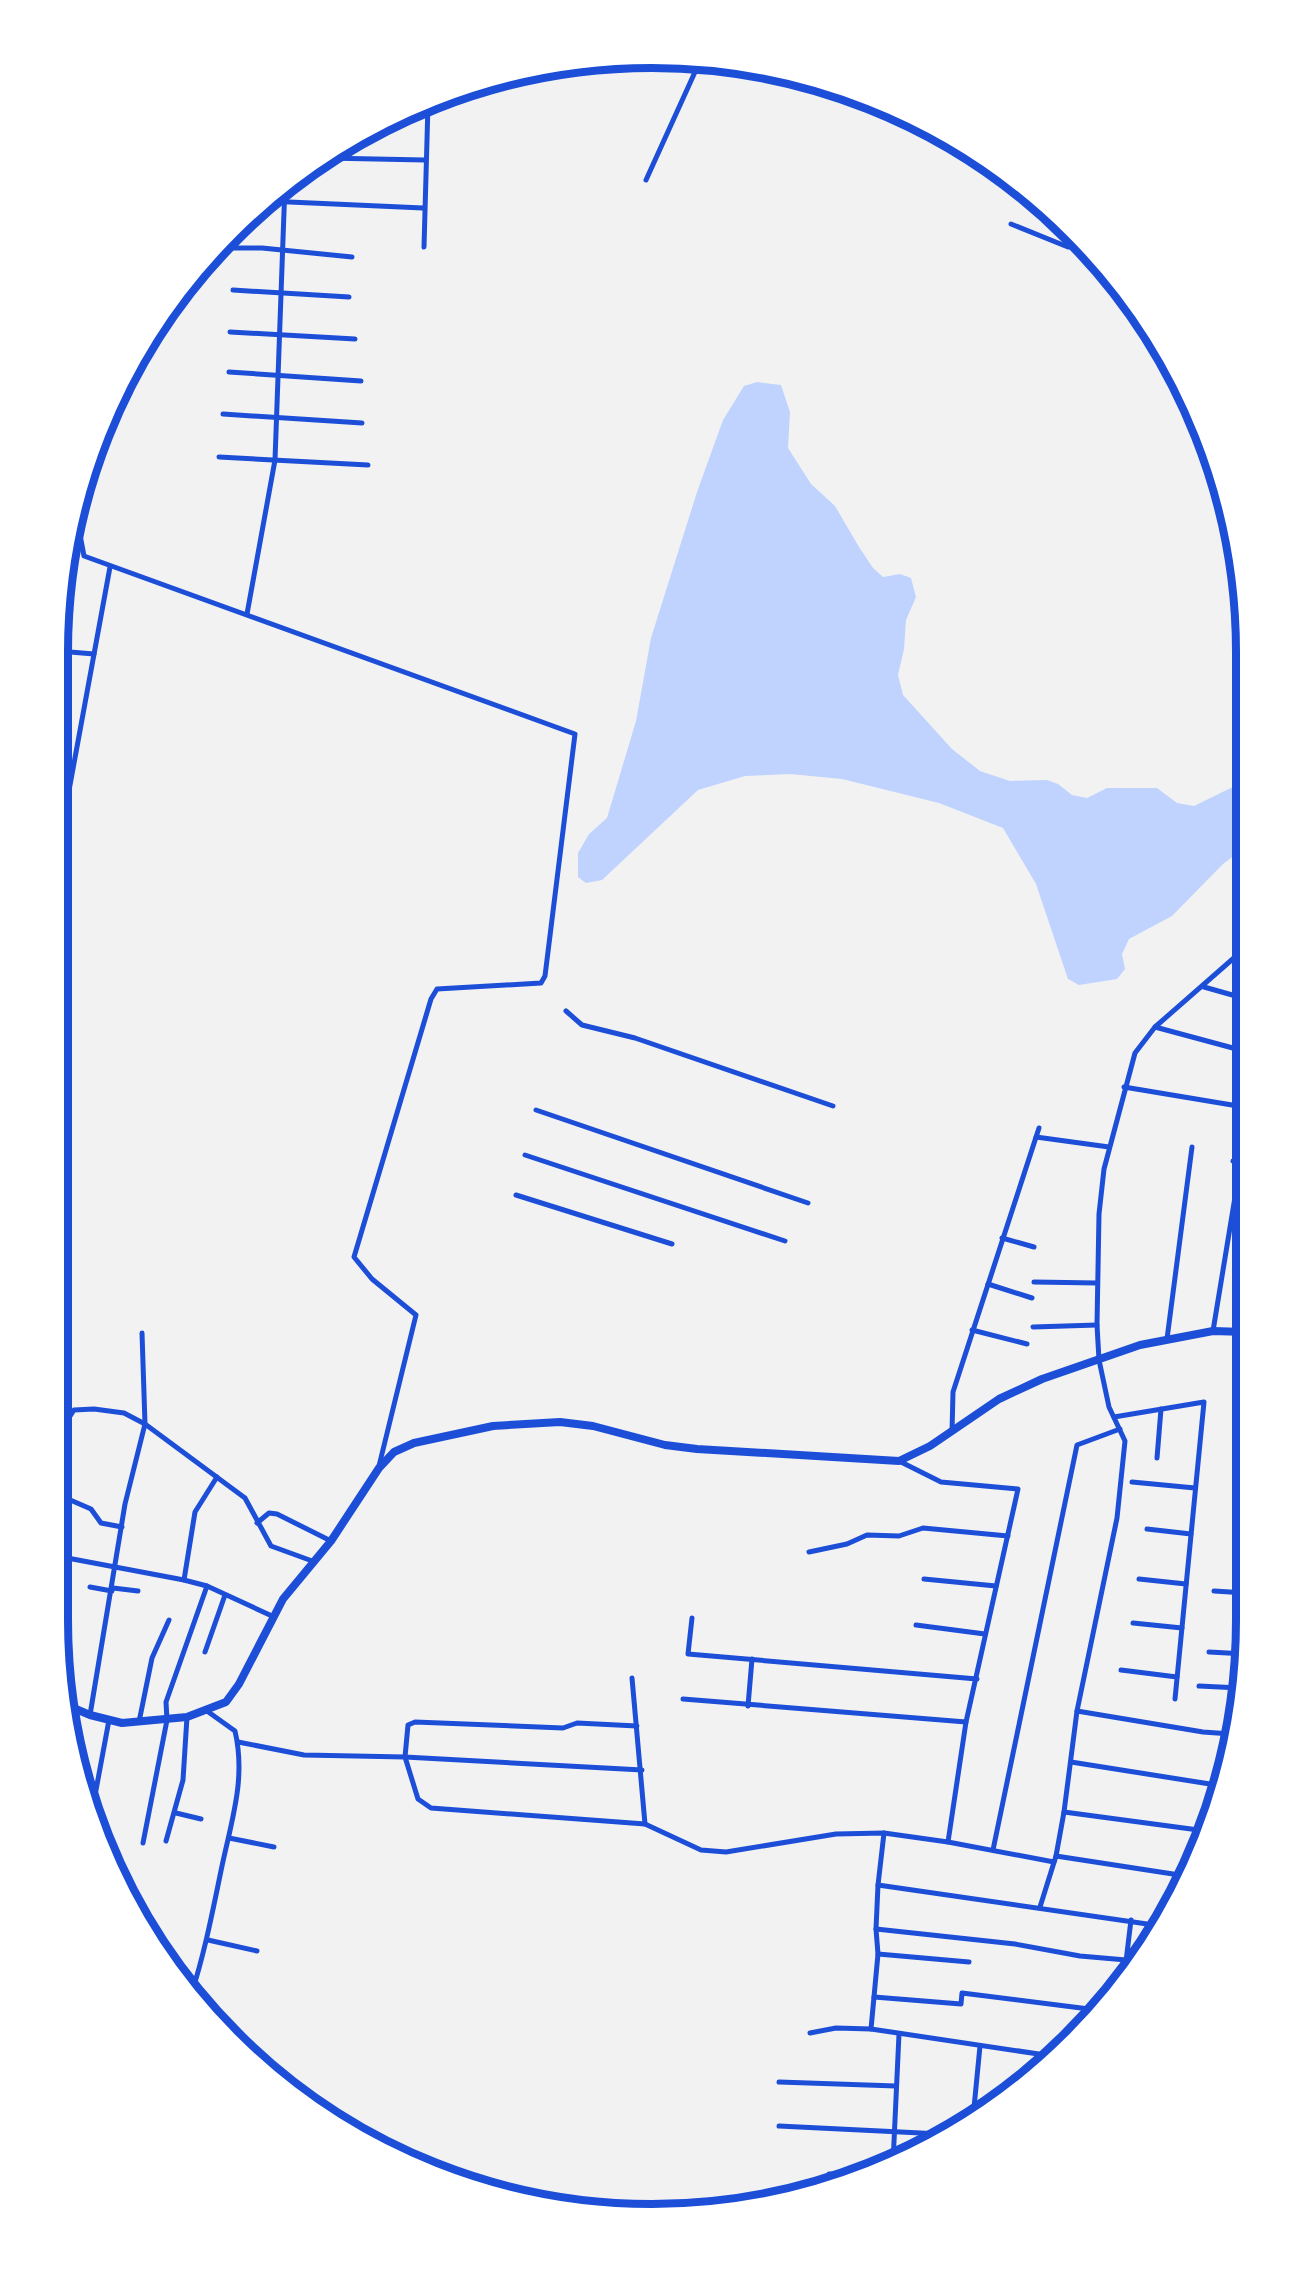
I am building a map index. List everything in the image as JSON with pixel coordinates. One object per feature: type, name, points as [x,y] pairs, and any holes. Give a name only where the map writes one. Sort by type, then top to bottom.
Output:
[{"type":"main road","points":[[75,1709],[109,1720],[139,1722],[187,1717],[226,1702],[239,1684],[273,1616],[331,1541],[379,1468],[394,1452],[414,1443],[442,1435],[513,1424],[560,1422],[697,1449],[899,1461],[952,1432],[999,1399],[1042,1379],[1140,1345],[1213,1331],[1236,1332]]},
{"type":"street","points":[[646,180],[696,70]]},
{"type":"street","points":[[422,115],[427,115],[423,208],[424,247]]},
{"type":"street","points":[[340,158],[425,160]]},
{"type":"street","points":[[247,615],[275,460],[284,198]]},
{"type":"street","points":[[280,202],[423,208]]},
{"type":"street","points":[[1011,224],[1068,247],[1072,247]]},
{"type":"street","points":[[230,249],[352,257]]},
{"type":"street","points":[[233,290],[349,297]]},
{"type":"street","points":[[230,332],[355,339]]},
{"type":"street","points":[[229,372],[361,381]]},
{"type":"street","points":[[223,414],[362,423]]},
{"type":"street","points":[[219,457],[368,465]]},
{"type":"street","points":[[80,534],[84,556],[110,567],[574,734],[545,976],[541,983],[437,989],[430,999],[354,1257],[372,1279],[416,1315],[379,1468]]},
{"type":"street","points":[[68,796],[110,567]]},
{"type":"street","points":[[68,652],[94,654]]},
{"type":"street","points":[[1040,1907],[1055,1859],[1064,1812],[1077,1711],[1117,1518],[1125,1441],[1114,1417],[1099,1360],[1097,1325],[1098,1214],[1109,1147],[1135,1053],[1155,1028],[1236,957]]},
{"type":"street","points":[[1204,987],[1236,996]]},
{"type":"street","points":[[566,1011],[582,1025],[635,1038],[833,1106]]},
{"type":"street","points":[[1155,1028],[1236,1049]]},
{"type":"street","points":[[1124,1087],[1236,1106]]},
{"type":"street","points":[[536,1110],[808,1203]]},
{"type":"street","points":[[952,1432],[952,1392],[1039,1128]]},
{"type":"street","points":[[1036,1137],[1109,1147]]},
{"type":"street","points":[[1167,1339],[1192,1147]]},
{"type":"street","points":[[525,1155],[785,1241]]},
{"type":"street","points":[[1213,1331],[1236,1191]]},
{"type":"street","points":[[516,1195],[672,1244]]},
{"type":"street","points":[[1002,1238],[1035,1246]]},
{"type":"street","points":[[1034,1282],[1097,1283]]},
{"type":"street","points":[[988,1284],[1032,1298]]},
{"type":"street","points":[[1032,1328],[1097,1325]]},
{"type":"street","points":[[972,1330],[1027,1344]]},
{"type":"street","points":[[90,1715],[122,1527],[145,1424],[142,1333]]},
{"type":"street","points":[[1114,1417],[1204,1402],[1175,1699]]},
{"type":"street","points":[[68,1419],[74,1410],[94,1408],[124,1413],[145,1424],[245,1498],[271,1546],[315,1562]]},
{"type":"street","points":[[1157,1458],[1161,1409]]},
{"type":"street","points":[[993,1850],[1077,1445],[1120,1429]]},
{"type":"street","points":[[899,1461],[941,1482],[1018,1489],[966,1722],[948,1842]]},
{"type":"street","points":[[184,1580],[195,1512],[218,1477]]},
{"type":"street","points":[[1132,1482],[1195,1488]]},
{"type":"street","points":[[68,1499],[91,1509],[101,1523],[122,1527]]},
{"type":"street","points":[[257,1523],[269,1513],[277,1514],[331,1541]]},
{"type":"street","points":[[809,1552],[847,1544],[867,1535],[899,1536],[923,1528],[1008,1536]]},
{"type":"street","points":[[1147,1529],[1191,1534]]},
{"type":"street","points":[[68,1558],[184,1580],[207,1587],[273,1616]]},
{"type":"street","points":[[924,1579],[996,1586]]},
{"type":"street","points":[[1139,1579],[1186,1584]]},
{"type":"street","points":[[90,1587],[138,1591]]},
{"type":"street","points":[[143,1843],[167,1720],[166,1702],[207,1587]]},
{"type":"street","points":[[1214,1591],[1236,1592]]},
{"type":"street","points":[[205,1652],[225,1595]]},
{"type":"street","points":[[692,1618],[688,1654],[977,1679]]},
{"type":"street","points":[[139,1722],[152,1658],[169,1620]]},
{"type":"street","points":[[1132,1623],[1182,1628]]},
{"type":"street","points":[[916,1625],[986,1634]]},
{"type":"street","points":[[1209,1652],[1235,1653]]},
{"type":"street","points":[[748,1706],[752,1659]]},
{"type":"street","points":[[1121,1670],[1177,1677]]},
{"type":"street","points":[[632,1678],[642,1770],[645,1824]]},
{"type":"street","points":[[1199,1686],[1232,1688]]},
{"type":"street","points":[[683,1699],[966,1722]]},
{"type":"street","points":[[194,1983],[207,1940],[240,1792],[241,1755],[235,1731],[207,1711]]},
{"type":"street","points":[[1077,1711],[1225,1734]]},
{"type":"street","points":[[166,1841],[176,1814],[183,1780],[187,1717]]},
{"type":"street","points":[[95,1796],[109,1720]]},
{"type":"street","points":[[636,1726],[577,1723],[563,1728],[415,1722],[408,1725],[405,1757],[418,1799],[431,1808],[645,1824],[701,1850],[726,1852],[836,1834],[884,1833],[1178,1875]]},
{"type":"street","points":[[238,1742],[304,1755],[405,1757],[642,1770]]},
{"type":"street","points":[[1071,1762],[1210,1784]]},
{"type":"street","points":[[1064,1812],[1197,1830]]},
{"type":"street","points":[[176,1814],[201,1819]]},
{"type":"street","points":[[871,2029],[878,1954],[876,1929],[878,1885],[884,1833]]},
{"type":"street","points":[[229,1838],[274,1847]]},
{"type":"street","points":[[878,1885],[1151,1924]]},
{"type":"street","points":[[876,1929],[1015,1944],[1080,1956],[1126,1960],[1131,1920]]},
{"type":"street","points":[[207,1940],[257,1951]]},
{"type":"street","points":[[878,1954],[969,1962]]},
{"type":"street","points":[[874,1997],[961,2004],[962,1994],[1088,2008]]},
{"type":"street","points":[[810,2033],[836,2028],[871,2029],[1040,2056]]},
{"type":"street","points":[[893,2152],[899,2034]]},
{"type":"street","points":[[974,2108],[980,2046]]},
{"type":"street","points":[[779,2082],[897,2086]]},
{"type":"street","points":[[779,2126],[930,2134]]},
{"type":"street","points":[[829,2174],[836,2174]]},
{"type":"water","points":[[757,382],[781,385],[790,412],[788,448],[811,484],[835,506],[873,568],[883,577],[900,574],[911,578],[916,597],[906,620],[904,649],[898,675],[903,695],[952,749],[980,771],[1010,781],[1047,780],[1058,784],[1072,795],[1087,798],[1107,788],[1157,788],[1177,803],[1194,806],[1236,785],[1236,854],[1223,864],[1172,916],[1129,939],[1122,954],[1125,969],[1117,979],[1079,985],[1068,979],[1036,884],[1003,828],[939,803],[842,779],[790,774],[745,776],[698,790],[602,880],[586,883],[578,877],[578,853],[589,834],[607,818],[636,721],[651,638],[697,492],[723,420],[744,386]]}]
